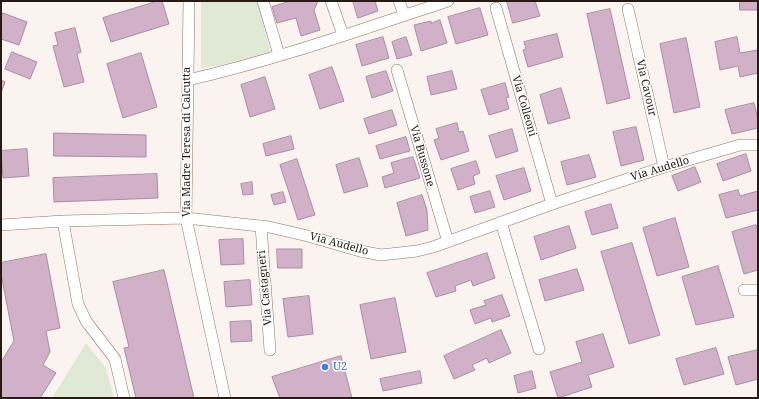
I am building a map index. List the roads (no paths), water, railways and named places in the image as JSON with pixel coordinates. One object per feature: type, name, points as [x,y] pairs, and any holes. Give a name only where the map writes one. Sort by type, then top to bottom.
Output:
[{"type":"street","name":"Via Madre Teresa di Calcutta","points":[[189,1],[186,218],[225,398]]},
{"type":"street","points":[[263,1],[279,55]]},
{"type":"street","points":[[331,1],[343,35]]},
{"type":"street","points":[[400,1],[404,15]]},
{"type":"street","points":[[188,80],[212,75],[279,55],[448,1]]},
{"type":"street","name":"Via Colleoni","points":[[496,8],[552,204]]},
{"type":"street","name":"Via Cavour","points":[[628,9],[664,167]]},
{"type":"street","name":"Via Bussone","points":[[397,70],[448,242]]},
{"type":"street","name":"Via Audello","points":[[1,225],[63,221],[186,218],[260,226],[308,236],[360,252],[381,255],[417,250],[448,242],[552,204],[664,167],[740,145],[758,145]]},
{"type":"street","points":[[63,221],[78,304],[86,321],[115,359],[124,398]]},
{"type":"street","points":[[501,222],[539,349]]},
{"type":"street","name":"Via Castagneri","points":[[260,226],[270,350]]},
{"type":"street","points":[[744,290],[758,290]]},
{"type":"place","name":"U2","points":[[325,367]]}]
